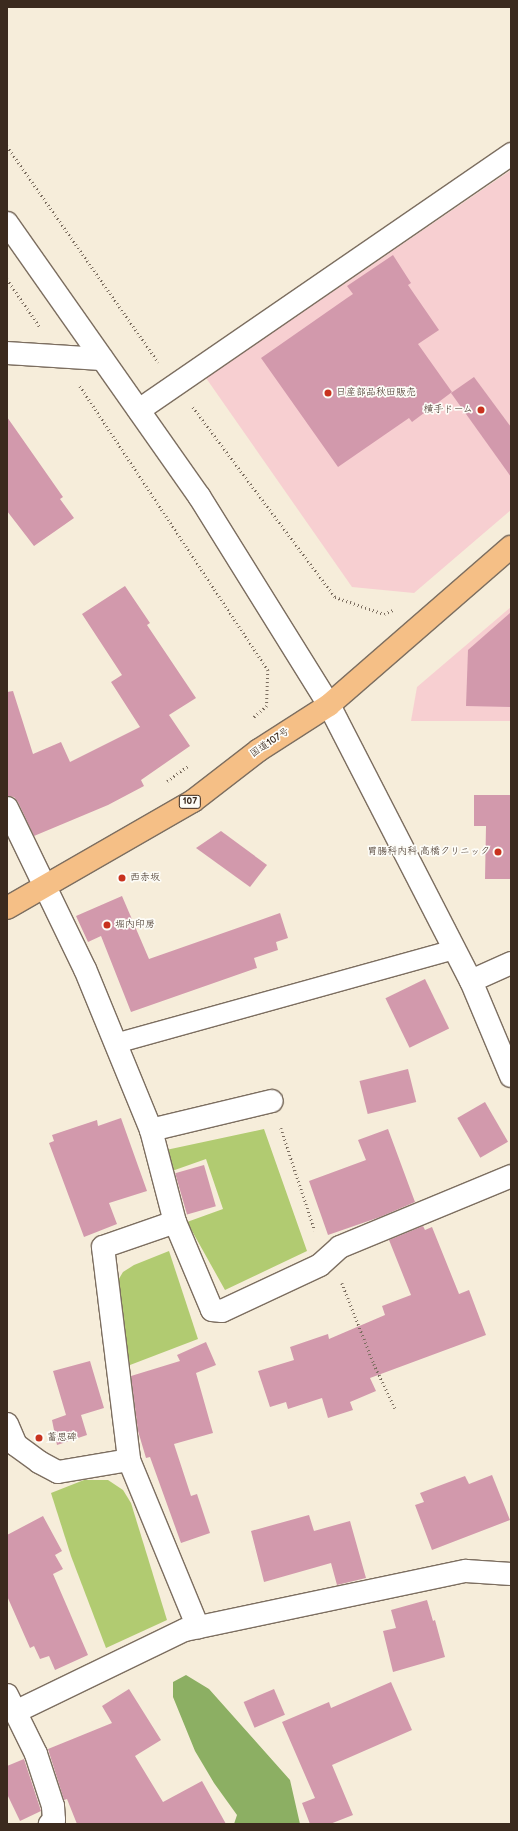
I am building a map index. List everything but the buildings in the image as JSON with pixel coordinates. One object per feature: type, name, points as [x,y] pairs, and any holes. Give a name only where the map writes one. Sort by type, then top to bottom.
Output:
[{"type":"highway","name":"国道107号","points":[[7,908],[193,801],[259,750],[329,705],[511,547]]},
{"type":"street","points":[[139,410],[511,154]]},
{"type":"street","points":[[7,223],[199,496],[329,705],[455,949],[471,982],[511,1076]]},
{"type":"street","points":[[7,353],[102,359]]},
{"type":"street","points":[[7,808],[85,969],[151,1130],[175,1222],[212,1310],[222,1311],[320,1264],[340,1246],[511,1176]]},
{"type":"street","points":[[471,982],[511,963]]},
{"type":"street","points":[[151,1130],[272,1101]]},
{"type":"street","points":[[175,1222],[103,1247],[129,1460],[198,1627]]},
{"type":"street","points":[[7,1424],[16,1445],[39,1462],[58,1472],[129,1460]]},
{"type":"street","points":[[50,1824],[54,1820],[53,1806],[36,1754],[11,1704],[185,1630],[466,1570],[511,1574]]},
{"type":"lane","points":[[115,1043],[455,949]]},
{"type":"path","points":[[7,146],[176,385],[336,597],[384,614],[397,608]]},
{"type":"path","points":[[7,279],[268,670],[267,706],[250,720]]},
{"type":"path","points":[[164,783],[195,762]]},
{"type":"shaded area","points":[[511,170],[511,510],[414,593],[352,587],[206,378]]},
{"type":"shaded area","points":[[511,607],[511,721],[411,721],[417,687]]},
{"type":"green space","points":[[264,1129],[307,1251],[225,1290],[187,1222],[223,1209],[206,1159],[172,1171],[166,1150]]},
{"type":"green space","points":[[169,1251],[198,1339],[130,1365],[116,1303],[117,1282],[123,1272],[134,1265]]},
{"type":"green space","points":[[84,1480],[108,1480],[123,1490],[131,1503],[167,1620],[106,1648],[71,1556],[51,1493]]},
{"type":"green space","points":[[186,1675],[209,1689],[290,1780],[300,1824],[234,1824],[237,1815],[214,1783],[195,1751],[173,1697],[173,1682]]},
{"type":"place","name":"日産部品秋田販売","points":[[328,393]]},
{"type":"place","name":"横手ドーム","points":[[481,410]]},
{"type":"place","name":"胃腸科内科 高橋クリニック","points":[[498,852]]},
{"type":"place","name":"西赤坂","points":[[122,878]]},
{"type":"place","name":"堀内印房","points":[[107,925]]},
{"type":"place","name":"蓄思碑","points":[[39,1438]]}]
